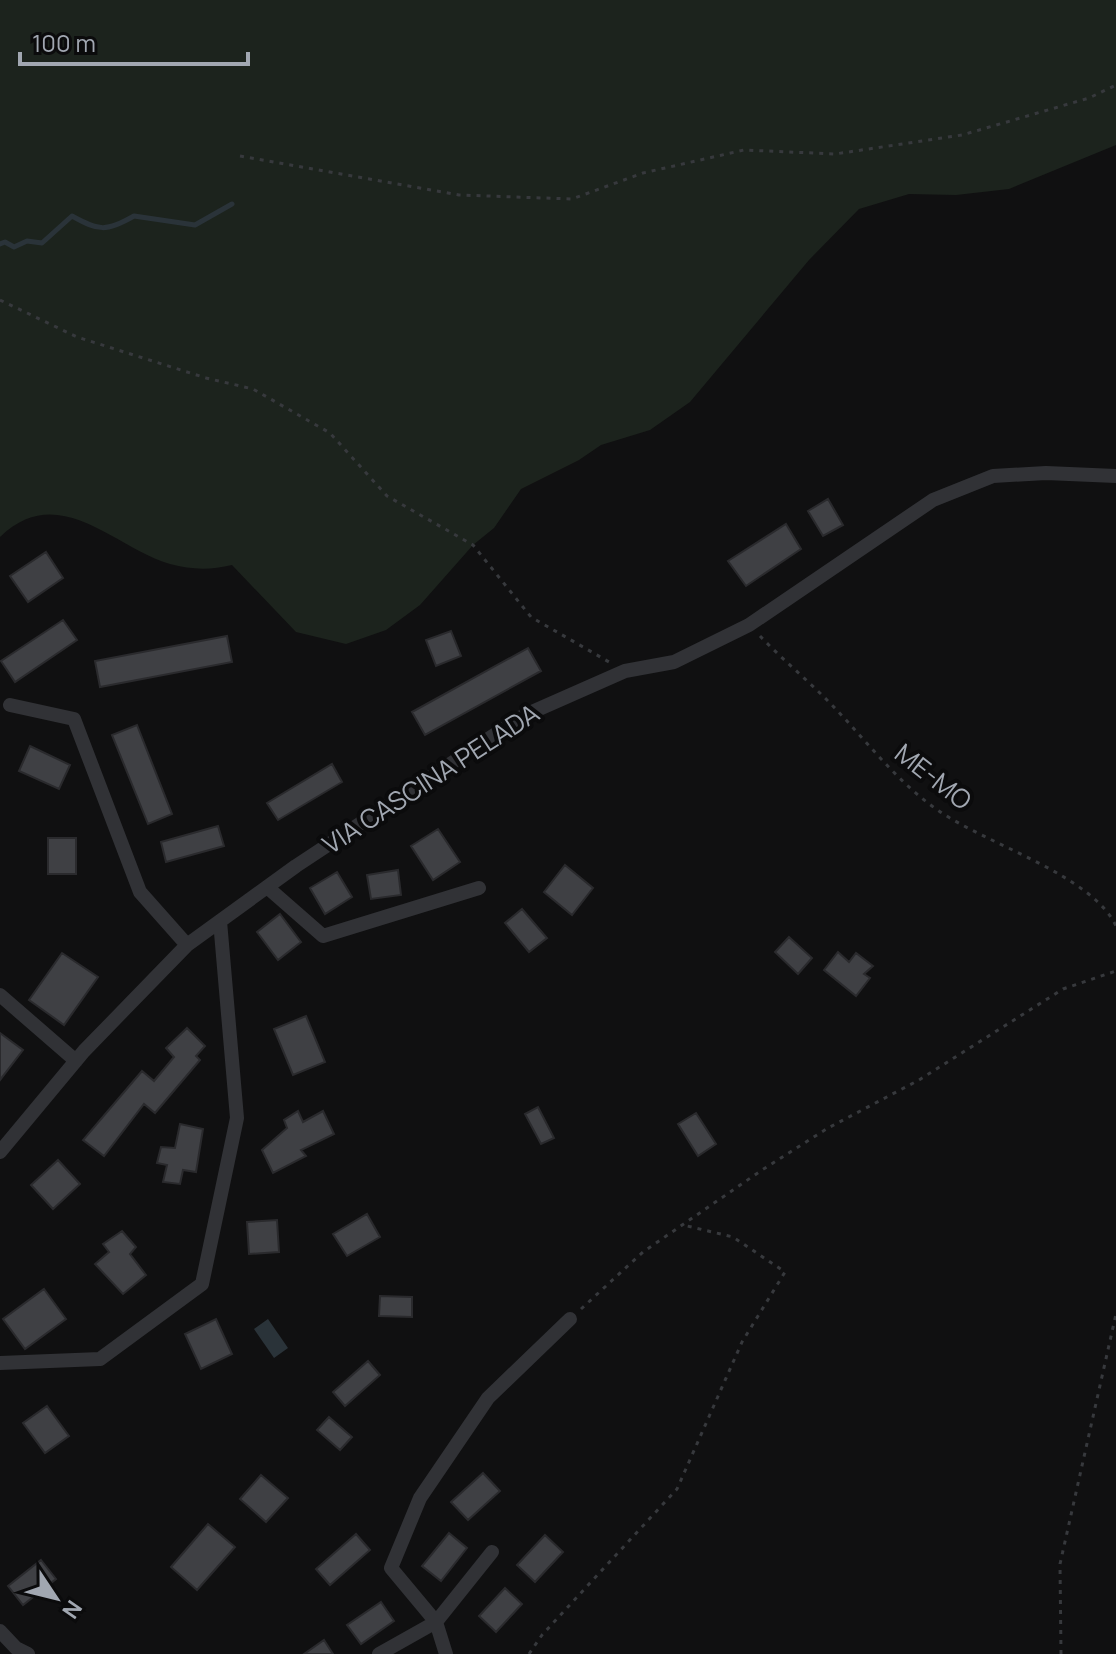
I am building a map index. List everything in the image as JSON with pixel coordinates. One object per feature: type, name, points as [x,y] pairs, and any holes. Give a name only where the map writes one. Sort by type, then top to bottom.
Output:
[{"type":"street","name":"VIA CASCINA PELADA","points":[[0,1152],[76,1061],[187,945],[267,887],[523,716],[625,671],[674,662],[749,625],[933,500],[981,480],[993,476],[1046,473],[1116,476]]},
{"type":"street","points":[[10,705],[74,719],[140,892],[187,945]]},
{"type":"street","points":[[267,887],[323,936],[479,888]]},
{"type":"street","points":[[0,1363],[100,1359],[202,1284],[237,1118],[220,921]]},
{"type":"street","points":[[0,995],[76,1061]]},
{"type":"street","points":[[446,1654],[436,1622],[391,1568],[420,1498],[488,1398],[570,1319]]},
{"type":"street","points":[[379,1654],[436,1622],[492,1552]]},
{"type":"street","points":[[0,1631],[16,1648],[28,1654]]},
{"type":"path","points":[[240,156],[459,195],[572,199],[643,173],[744,150],[835,154],[962,135],[1089,98],[1116,85]]},
{"type":"path","points":[[0,300],[77,337],[206,378],[253,389],[330,433],[387,496],[473,545],[531,617],[625,671]]},
{"type":"path","name":"ME-MO","points":[[749,625],[906,783],[939,811],[1082,885],[1110,914],[1116,926]]},
{"type":"path","points":[[570,1319],[643,1252],[828,1128],[919,1080],[1063,989],[1116,971]]},
{"type":"path","points":[[529,1654],[542,1635],[677,1489],[742,1342],[785,1272],[733,1237],[683,1225]]},
{"type":"path","points":[[1061,1654],[1060,1564],[1116,1314]]},
{"type":"shaded area","points":[[0,0],[1116,0],[1116,145],[1009,189],[956,195],[909,194],[859,209],[809,260],[690,402],[650,430],[601,445],[579,460],[521,489],[494,528],[473,545],[420,605],[386,630],[346,644],[296,632],[232,565],[201,569],[170,564],[65,516],[43,515],[22,521],[0,537]]},
{"type":"shaded area","points":[[268,1319],[288,1348],[274,1358],[254,1329]]},
{"type":"building","points":[[828,499],[843,525],[823,536],[808,511]]},
{"type":"building","points":[[786,524],[801,549],[746,586],[728,561]]},
{"type":"building","points":[[46,552],[63,578],[28,602],[10,576]]},
{"type":"building","points":[[63,620],[77,640],[15,682],[1,661]]},
{"type":"building","points":[[451,631],[461,656],[436,666],[426,640]]},
{"type":"building","points":[[227,636],[232,662],[100,687],[95,661]]},
{"type":"building","points":[[528,648],[541,671],[425,735],[412,712]]},
{"type":"building","points":[[137,725],[172,814],[148,824],[112,735]]},
{"type":"building","points":[[30,746],[70,765],[59,789],[19,771]]},
{"type":"building","points":[[332,764],[342,782],[278,820],[267,803]]},
{"type":"building","points":[[218,826],[224,846],[166,862],[161,842]]},
{"type":"building","points":[[438,829],[460,862],[433,880],[411,846]]},
{"type":"building","points":[[48,838],[76,838],[76,874],[48,874]]},
{"type":"building","points":[[565,865],[593,888],[572,915],[544,892]]},
{"type":"building","points":[[398,870],[401,895],[371,899],[367,875]]},
{"type":"building","points":[[337,872],[352,897],[325,914],[310,888]]},
{"type":"building","points":[[522,909],[547,938],[529,952],[505,923]]},
{"type":"building","points":[[280,914],[301,942],[278,960],[257,932]]},
{"type":"building","points":[[789,937],[812,958],[798,974],[775,952]]},
{"type":"building","points":[[838,952],[849,962],[856,953],[873,966],[864,974],[870,978],[856,996],[824,970]]},
{"type":"building","points":[[62,953],[98,977],[64,1025],[29,1000]]},
{"type":"building","points":[[306,1016],[325,1062],[293,1075],[274,1029]]},
{"type":"building","points":[[187,1028],[205,1046],[196,1056],[200,1060],[155,1113],[144,1104],[104,1156],[83,1140],[142,1071],[154,1081],[174,1057],[166,1048]]},
{"type":"building","points":[[0,1033],[23,1050],[0,1080]]},
{"type":"building","points":[[538,1107],[554,1138],[541,1144],[525,1114]]},
{"type":"building","points":[[298,1111],[303,1122],[323,1111],[334,1134],[301,1150],[306,1156],[273,1173],[262,1150],[287,1128],[284,1120]]},
{"type":"building","points":[[696,1113],[716,1144],[698,1156],[678,1124]]},
{"type":"building","points":[[180,1124],[203,1129],[196,1172],[183,1170],[180,1184],[163,1182],[167,1165],[157,1163],[161,1147],[175,1148]]},
{"type":"building","points":[[58,1160],[80,1184],[53,1209],[31,1185]]},
{"type":"building","points":[[367,1214],[380,1237],[347,1256],[333,1234]]},
{"type":"building","points":[[277,1220],[279,1252],[249,1254],[247,1222]]},
{"type":"building","points":[[122,1231],[136,1247],[130,1254],[146,1275],[123,1294],[95,1264],[109,1252],[103,1244]]},
{"type":"building","points":[[44,1289],[66,1319],[25,1349],[3,1319]]},
{"type":"building","points":[[380,1296],[412,1297],[412,1317],[379,1316]]},
{"type":"building","points":[[216,1319],[232,1354],[201,1369],[185,1334]]},
{"type":"building","points":[[368,1361],[380,1375],[345,1406],[333,1392]]},
{"type":"building","points":[[47,1406],[69,1436],[45,1453],[23,1423]]},
{"type":"building","points":[[329,1417],[352,1437],[340,1450],[317,1430]]},
{"type":"building","points":[[483,1473],[500,1491],[468,1520],[451,1502]]},
{"type":"building","points":[[261,1475],[288,1498],[266,1522],[240,1499]]},
{"type":"building","points":[[208,1524],[235,1547],[197,1590],[171,1567]]},
{"type":"building","points":[[449,1533],[467,1548],[441,1581],[422,1566]]},
{"type":"building","points":[[356,1534],[370,1550],[330,1585],[316,1569]]},
{"type":"building","points":[[545,1535],[563,1552],[535,1582],[517,1565]]},
{"type":"building","points":[[41,1560],[56,1579],[23,1605],[8,1586]]},
{"type":"building","points":[[505,1588],[522,1604],[496,1632],[479,1616]]},
{"type":"building","points":[[381,1602],[394,1621],[361,1644],[347,1625]]},
{"type":"building","points":[[324,1640],[333,1654],[304,1654]]},
{"type":"waterway","points":[[0,244],[5,242],[14,247],[27,241],[42,243],[72,216],[103,228],[134,216],[195,225],[232,204]]}]
